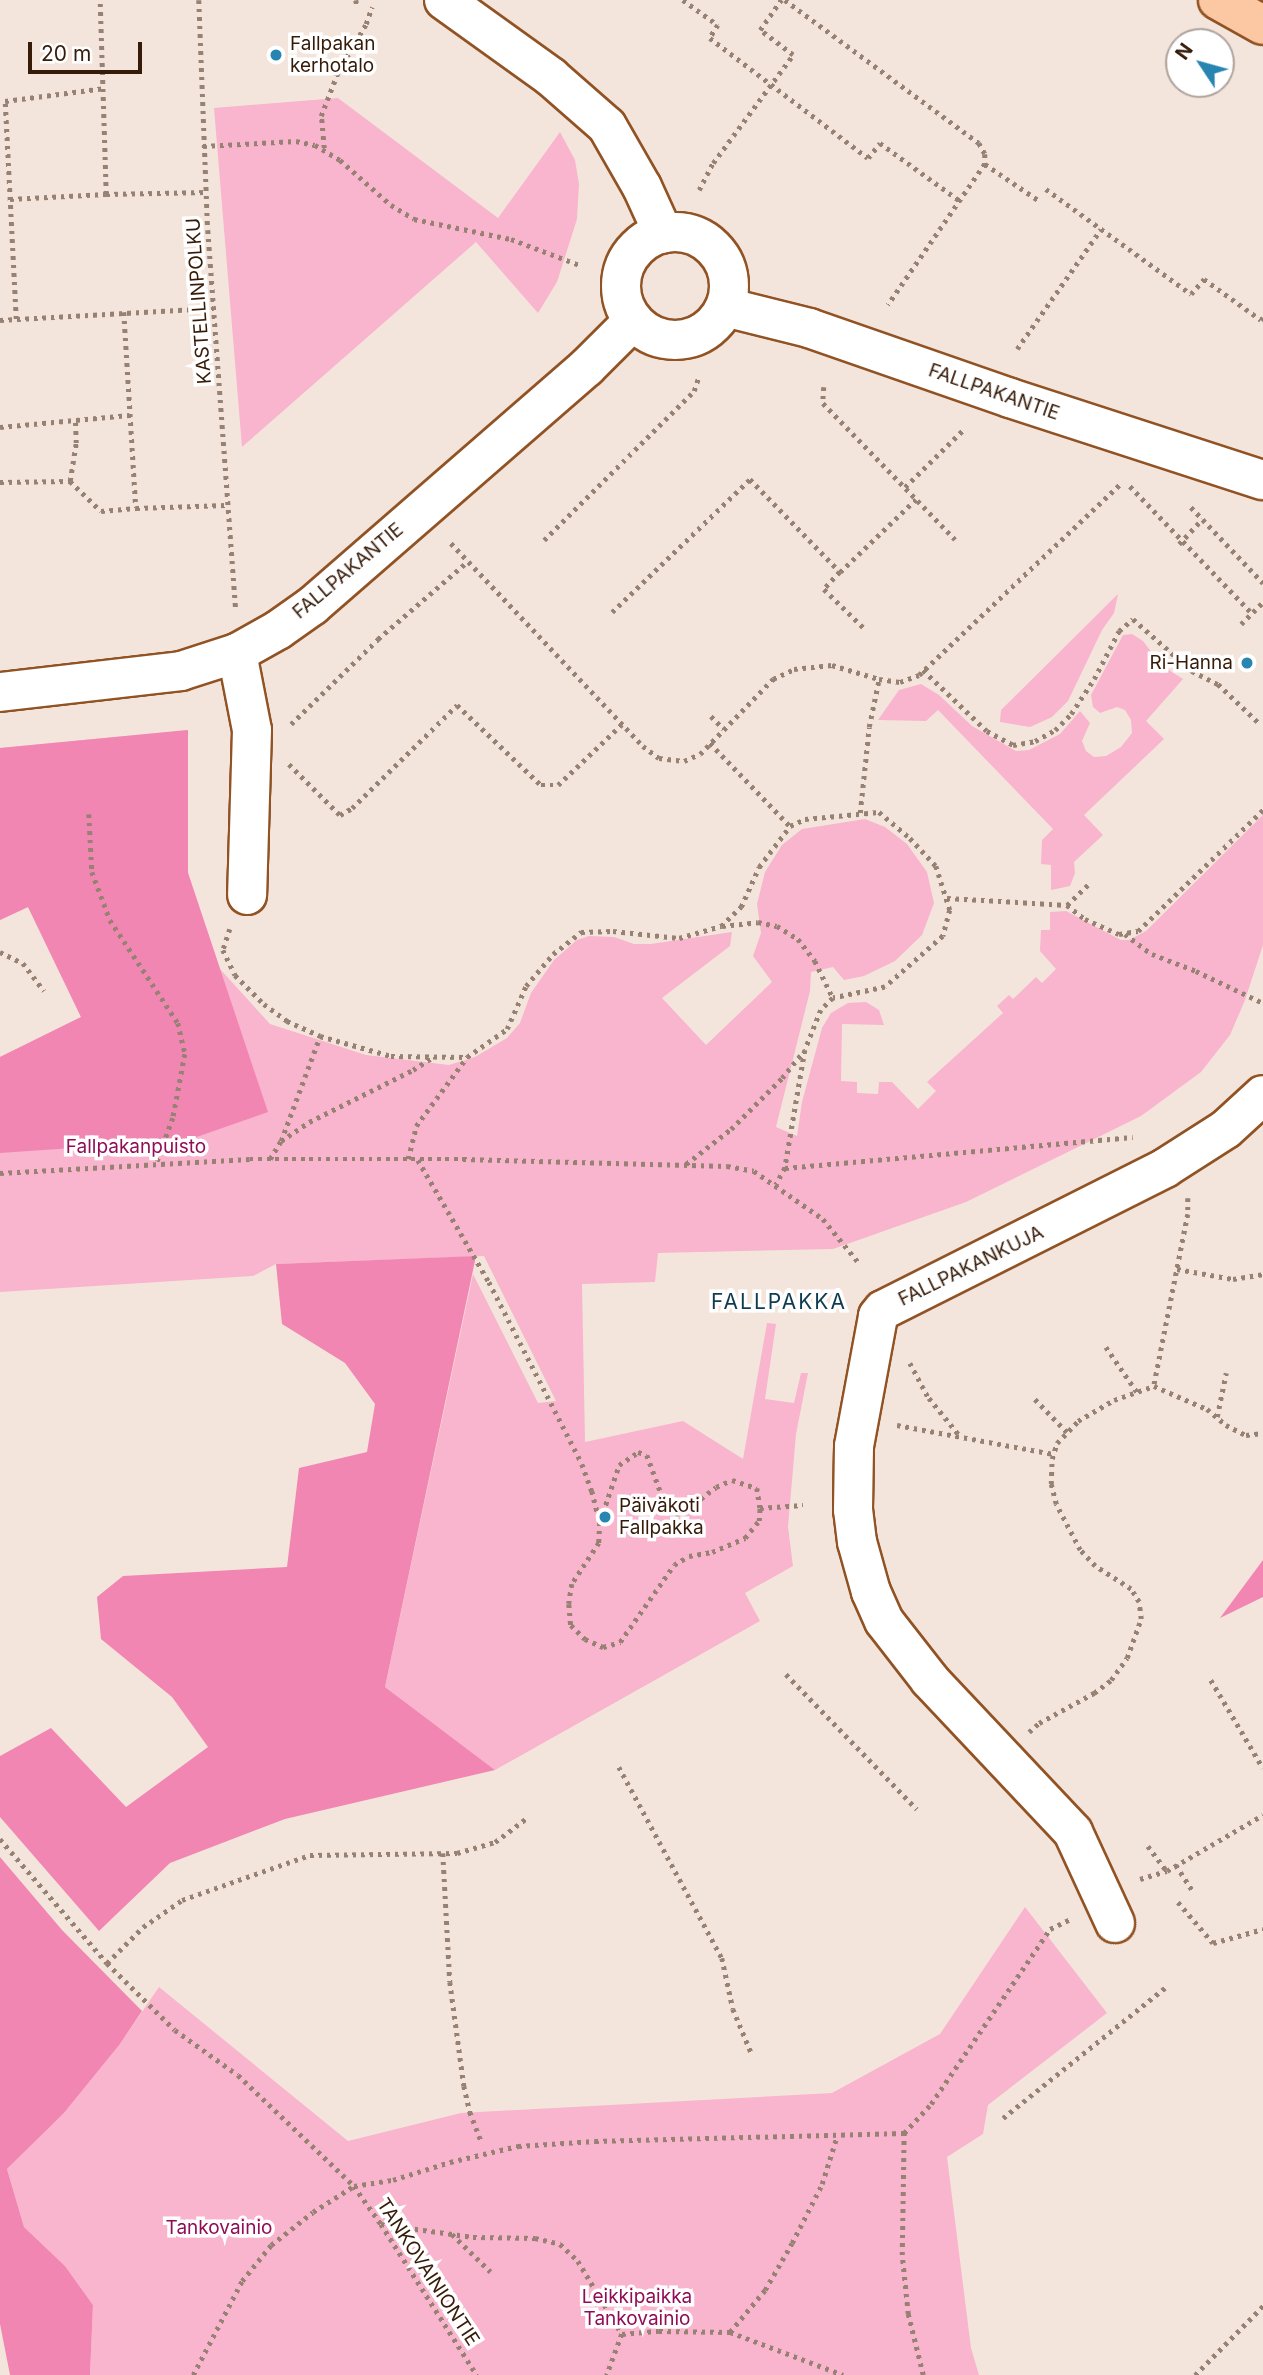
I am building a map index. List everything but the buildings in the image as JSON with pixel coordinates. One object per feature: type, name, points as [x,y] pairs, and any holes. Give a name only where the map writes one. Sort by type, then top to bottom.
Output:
[{"type":"street","points":[[444,0],[551,77],[607,126],[642,187],[663,233]]},
{"type":"street","points":[[680,232],[697,237],[711,246],[721,258],[728,274],[725,307],[715,323],[701,334],[683,340],[664,340],[646,333],[632,321],[624,305],[620,287],[623,268],[632,252],[646,240],[663,233],[680,232]]},
{"type":"street","name":"FALLPAKANTIE","points":[[725,307],[809,328],[1022,402],[1263,480]]},
{"type":"street","name":"FALLPAKANTIE","points":[[0,692],[146,677],[181,671],[237,653],[312,606],[587,367],[632,321]]},
{"type":"street","points":[[237,653],[252,730],[247,895]]},
{"type":"street","name":"FALLPAKANKUJA","points":[[1115,1923],[1073,1832],[930,1680],[884,1621],[871,1592],[857,1542],[853,1510],[854,1446],[877,1316],[883,1310],[1166,1168],[1226,1129],[1263,1095]]},
{"type":"path","points":[[100,0],[105,89],[106,194]]},
{"type":"path","name":"KASTELLINPOLKU","points":[[200,0],[203,146],[226,505],[236,601]]},
{"type":"path","points":[[683,0],[718,25],[710,38],[868,158],[880,143],[960,201]]},
{"type":"path","points":[[699,190],[713,163],[793,55],[760,30],[783,0],[979,143],[985,164],[1038,200]]},
{"type":"path","points":[[324,149],[321,116],[338,72],[372,7]]},
{"type":"path","points":[[16,319],[5,101],[105,89]]},
{"type":"path","points":[[203,146],[296,141],[324,149],[391,205],[414,219],[511,239],[582,265]]},
{"type":"path","points":[[888,305],[985,164]]},
{"type":"path","points":[[1046,190],[1191,294],[1204,279],[1261,320],[1263,318]]},
{"type":"path","points":[[10,199],[207,192]]},
{"type":"path","points":[[1017,349],[1101,229]]},
{"type":"path","points":[[0,320],[214,308]]},
{"type":"path","points":[[124,312],[136,508]]},
{"type":"path","points":[[544,540],[694,391],[698,379]]},
{"type":"path","points":[[824,387],[823,403],[955,539]]},
{"type":"path","points":[[0,427],[129,415]]},
{"type":"path","points":[[70,481],[76,443],[75,420]]},
{"type":"path","points":[[905,487],[962,431]]},
{"type":"path","points":[[612,612],[750,480],[840,572]]},
{"type":"path","points":[[0,482],[70,481],[101,511],[226,505]]},
{"type":"path","points":[[451,543],[643,746],[659,758],[684,761],[700,754],[773,679],[794,670],[832,665],[879,679],[900,682],[923,670],[1121,483]]},
{"type":"path","points":[[1130,486],[1252,613]]},
{"type":"path","points":[[865,629],[824,589],[916,499]]},
{"type":"path","points":[[1191,507],[1263,583]]},
{"type":"path","points":[[1181,542],[1202,519]]},
{"type":"path","points":[[282,733],[378,639],[468,561]]},
{"type":"path","points":[[1241,624],[1263,602]]},
{"type":"path","points":[[923,670],[987,731],[1013,745],[1035,741],[1055,730],[1071,714],[1094,679],[1119,631],[1133,619],[1192,671],[1218,684],[1259,723]]},
{"type":"path","points":[[860,813],[869,727],[879,679]]},
{"type":"path","points":[[281,757],[340,815],[352,808],[457,705],[541,785],[558,785],[622,724]]},
{"type":"path","points":[[711,716],[724,729]]},
{"type":"path","points":[[710,743],[790,826]]},
{"type":"path","points":[[1124,933],[1138,931],[1263,810]]},
{"type":"path","points":[[721,926],[741,907],[759,867],[790,826],[805,819],[860,813],[879,812],[910,838],[936,866],[950,910],[943,936],[885,987],[833,998],[821,1010],[805,1050],[785,1168],[776,1185]]},
{"type":"path","points":[[89,814],[92,872],[110,920],[178,1023],[185,1054],[173,1118],[156,1165]]},
{"type":"path","points":[[1067,905],[1088,885]]},
{"type":"path","points":[[247,895],[238,902],[223,950],[235,975],[264,1004],[287,1021],[320,1036],[391,1056],[467,1056]]},
{"type":"path","points":[[947,898],[1067,905],[1085,919],[1124,933],[1152,954],[1196,971],[1263,1003]]},
{"type":"path","points":[[408,1159],[416,1126],[467,1056],[507,1028],[526,986],[553,954],[581,932],[612,931],[679,938],[721,926],[758,922],[777,926],[798,939],[815,961],[833,998]]},
{"type":"path","points":[[0,952],[23,963],[44,991]]},
{"type":"path","points":[[270,1160],[281,1141],[320,1036]]},
{"type":"path","points":[[685,1165],[731,1129],[782,1078],[805,1050]]},
{"type":"path","points":[[281,1141],[309,1122],[413,1070],[434,1056]]},
{"type":"path","points":[[785,1168],[1133,1137]]},
{"type":"path","points":[[0,1173],[270,1160],[417,1159],[727,1166],[754,1171],[776,1185],[822,1219],[859,1263]]},
{"type":"path","points":[[417,1159],[489,1282],[582,1464],[600,1522]]},
{"type":"path","points":[[1153,1386],[1188,1214],[1188,1190]]},
{"type":"path","points":[[1177,1269],[1233,1279],[1263,1274]]},
{"type":"path","points":[[1106,1348],[1137,1392]]},
{"type":"path","points":[[907,1357],[929,1398],[960,1437]]},
{"type":"path","points":[[1217,1417],[1226,1373]]},
{"type":"path","points":[[1018,1741],[1039,1723],[1068,1710],[1111,1679],[1127,1658],[1141,1619],[1139,1602],[1131,1588],[1112,1578],[1088,1558],[1056,1504],[1051,1484],[1053,1454],[1066,1432],[1078,1420],[1114,1400],[1153,1386],[1178,1394],[1246,1435],[1263,1433]]},
{"type":"path","points":[[1035,1399],[1066,1432]]},
{"type":"path","points":[[886,1423],[1053,1454]]},
{"type":"path","points":[[638,1452],[647,1455],[668,1512],[675,1515],[716,1487],[732,1480],[757,1488],[759,1521],[745,1538],[712,1552],[689,1556],[674,1565],[620,1642],[603,1647],[585,1639],[571,1625],[569,1604],[572,1584],[599,1544],[600,1522],[619,1465],[638,1452]]},
{"type":"path","points":[[760,1508],[803,1505]]},
{"type":"path","points":[[786,1674],[917,1809]]},
{"type":"path","points":[[1211,1680],[1263,1768]]},
{"type":"path","points":[[619,1768],[722,1958],[733,2009],[751,2052]]},
{"type":"path","points":[[1140,1879],[1167,1871],[1263,1815]]},
{"type":"path","points":[[107,1964],[143,1927],[182,1900],[310,1855],[457,1853],[495,1842],[525,1819]]},
{"type":"path","name":"TANKOVAINIONTIE","points":[[0,1839],[107,1964],[175,2030],[238,2075],[354,2186],[382,2224],[477,2375]]},
{"type":"path","points":[[1148,1846],[1167,1871]]},
{"type":"path","points":[[443,1853],[450,1982],[467,2099],[482,2143]]},
{"type":"path","points":[[1176,1865],[1194,1893]]},
{"type":"path","points":[[1178,1902],[1213,1943],[1263,1929]]},
{"type":"path","points":[[923,2375],[908,2314],[902,2255],[904,2133],[931,2104],[1050,1929]]},
{"type":"path","points":[[1003,2118],[1167,1986]]},
{"type":"path","points":[[193,2375],[242,2281],[271,2245],[313,2212],[354,2186],[393,2180],[450,2162],[518,2146],[596,2141],[904,2133]]},
{"type":"path","points":[[730,2332],[765,2290],[792,2243],[822,2184],[837,2136]]},
{"type":"path","points":[[382,2224],[451,2234],[535,2238],[560,2244],[578,2261],[622,2334]]},
{"type":"path","points":[[451,2234],[491,2272]]},
{"type":"path","points":[[1195,2375],[1263,2306]]},
{"type":"path","points":[[622,2334],[730,2332],[843,2375]]},
{"type":"path","points":[[607,2375],[622,2334]]},
{"type":"green space","points":[[338,98],[498,218],[560,132],[575,160],[579,184],[577,219],[557,282],[538,313],[476,242],[242,447],[214,108]]},
{"type":"green space","points":[[1118,594],[1114,613],[1102,630],[1068,701],[1052,717],[1030,727],[1000,722],[1001,710]]},
{"type":"green space","points":[[1132,634],[1143,641],[1161,665],[1183,679],[1146,721],[1164,739],[1084,815],[1103,835],[1074,862],[1075,873],[1070,886],[1051,890],[1051,865],[1041,864],[1042,840],[1053,829],[938,710],[926,721],[878,720],[899,690],[921,684],[939,695],[972,726],[1016,751],[1029,750],[1060,734],[1080,711],[1090,723],[1082,741],[1086,751],[1094,757],[1106,756],[1121,747],[1132,733],[1131,720],[1125,710],[1117,707],[1100,713],[1093,707],[1091,695],[1123,635]]},
{"type":"green space","points":[[188,730],[188,873],[220,969],[270,1024],[366,1055],[449,1065],[475,1057],[507,1038],[520,1023],[531,993],[554,960],[577,940],[589,936],[614,937],[634,944],[651,944],[732,932],[730,946],[662,998],[706,1045],[772,982],[753,956],[761,933],[757,904],[765,872],[782,845],[802,829],[865,819],[885,827],[907,844],[927,872],[934,903],[922,935],[895,961],[864,976],[844,980],[833,967],[811,972],[810,991],[776,1127],[797,1136],[802,1102],[822,1028],[831,1013],[848,1003],[866,1002],[879,1010],[884,1025],[842,1024],[841,1081],[857,1082],[857,1093],[878,1094],[879,1082],[892,1082],[918,1109],[936,1091],[927,1082],[1003,1013],[997,1006],[1009,995],[1013,999],[1036,977],[1042,983],[1056,969],[1040,951],[1041,930],[1050,930],[1050,912],[1066,911],[1121,940],[1129,940],[1146,931],[1263,815],[1263,945],[1230,1035],[1201,1072],[1141,1116],[966,1202],[833,1249],[658,1253],[655,1282],[582,1284],[585,1442],[683,1421],[743,1459],[767,1323],[776,1324],[765,1399],[794,1403],[801,1373],[808,1373],[796,1434],[788,1527],[793,1566],[745,1593],[760,1621],[495,1770],[385,1687],[473,1274],[538,1403],[556,1401],[484,1256],[276,1264],[253,1276],[0,1292],[0,1057],[81,1017],[28,907],[0,920],[0,748]]},
{"type":"green space","name":"Tankovainio","points":[[1025,1907],[1107,2013],[988,2105],[983,2134],[947,2157],[971,2348],[979,2375],[90,2375],[93,2305],[65,2266],[24,2227],[7,2169],[64,2113],[120,2044],[159,1987],[348,2141],[461,2113],[832,2093],[940,2034]]},
{"type":"shaded area","name":"Fallpakanpuisto","points":[[188,730],[188,873],[268,1112],[188,1140],[0,1153],[0,1057],[81,1017],[28,907],[0,920],[0,748]]},
{"type":"shaded area","points":[[476,1256],[385,1687],[495,1770],[285,1819],[170,1863],[99,1931],[0,1817],[0,1756],[51,1728],[126,1807],[208,1747],[172,1697],[101,1639],[97,1597],[123,1576],[287,1567],[299,1468],[367,1452],[375,1404],[345,1363],[282,1324],[276,1264]]},
{"type":"shaded area","points":[[1263,1560],[1263,1597],[1220,1618]]},
{"type":"shaded area","points":[[0,1857],[62,1930],[142,2011],[120,2044],[64,2113],[7,2169],[24,2227],[65,2266],[93,2305],[90,2375],[10,2375],[0,2324]]},
{"type":"place","name":"Fallpakan kerhotalo","points":[[276,55]]},
{"type":"place","name":"Ri-Hanna","points":[[1247,663]]},
{"type":"place","name":"Päiväkoti Fallpakka","points":[[605,1517]]},
{"type":"district","name":"FALLPAKKA","points":[[779,1302]]},
{"type":"park label","name":"Leikkipaikka Tankovainio","points":[[637,2308]]}]
